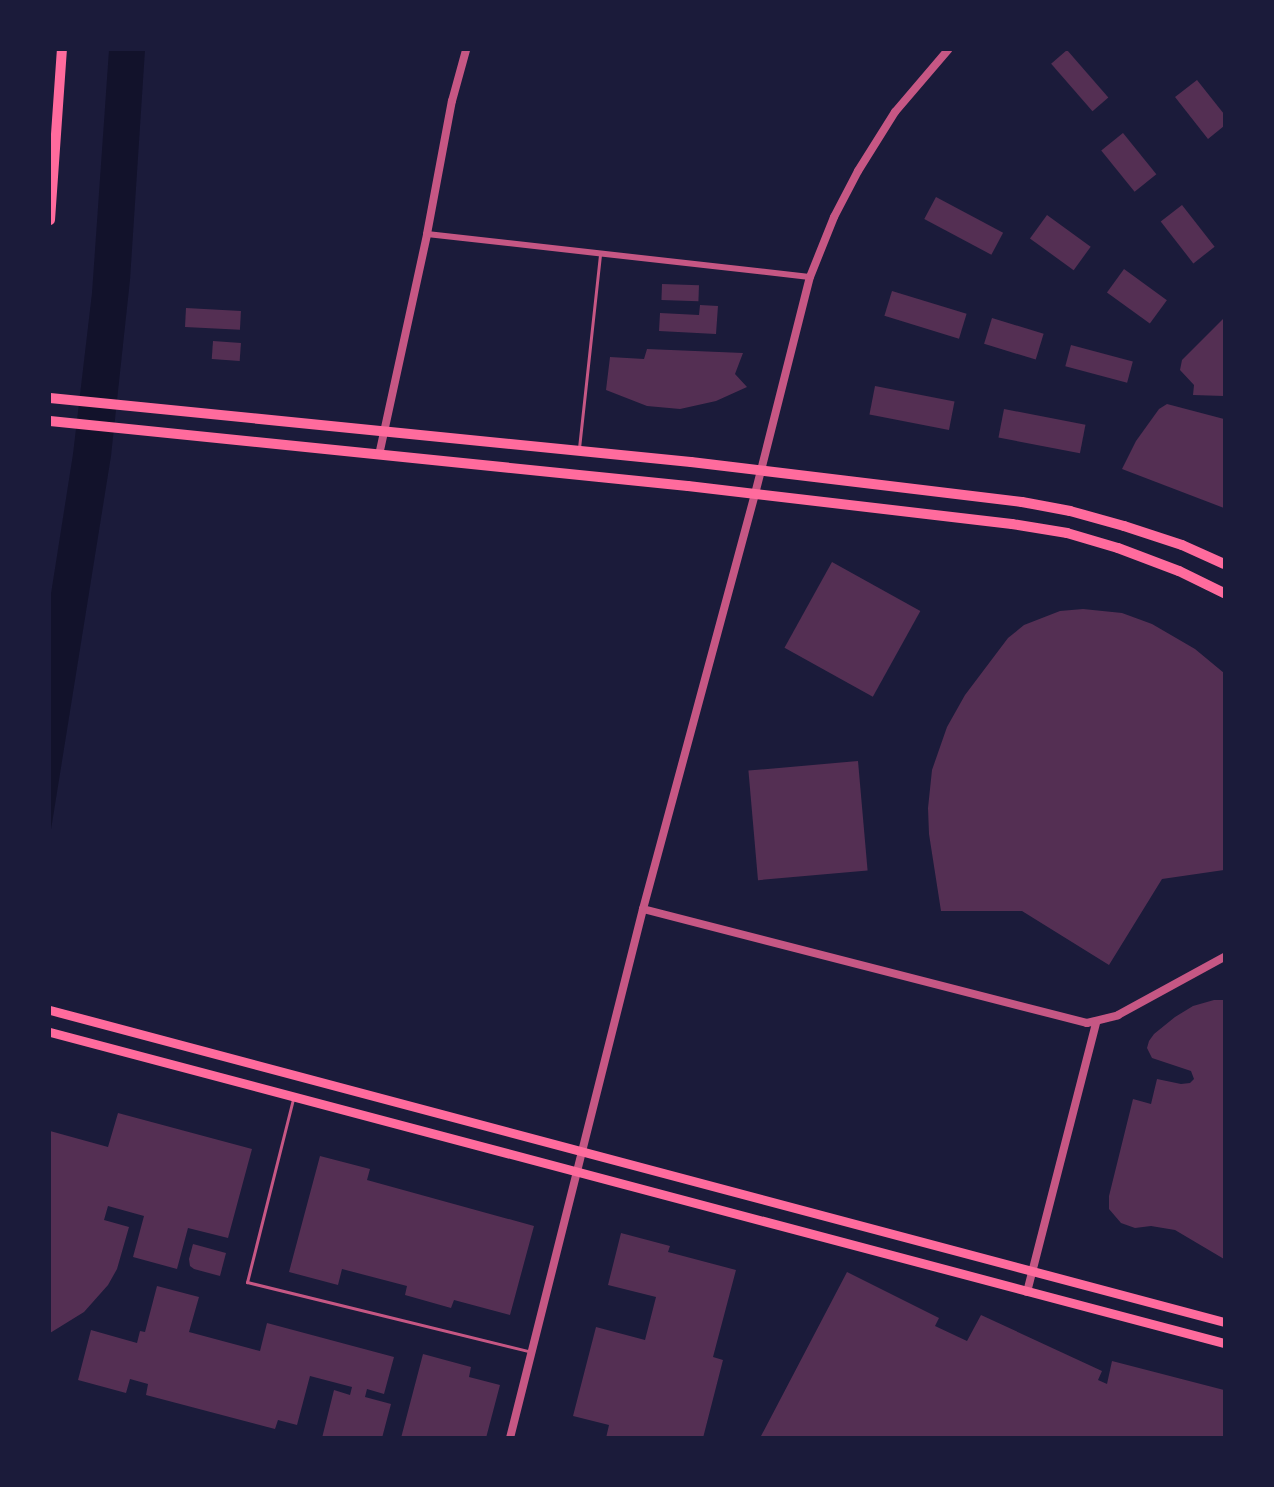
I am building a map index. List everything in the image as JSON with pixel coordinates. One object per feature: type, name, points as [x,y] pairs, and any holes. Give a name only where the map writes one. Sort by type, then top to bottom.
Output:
[{"type":"main road","points":[[50,220],[62,50]]},
{"type":"main road","points":[[50,398],[578,450],[1046,506],[1124,526],[1198,551],[1224,564]]},
{"type":"main road","points":[[50,421],[755,494],[1012,524],[1067,533],[1150,560],[1224,593]]},
{"type":"main road","points":[[50,1010],[1224,1322]]},
{"type":"main road","points":[[50,1032],[576,1174],[1224,1343]]},
{"type":"street","points":[[379,455],[427,234],[452,101],[466,50]]},
{"type":"street","points":[[510,1437],[643,909],[755,494],[810,277],[834,217],[858,171],[895,112],[945,50]]},
{"type":"street","points":[[427,234],[810,277]]},
{"type":"street","points":[[643,909],[1075,1021],[1096,1023],[1118,1015],[1224,957]]},
{"type":"street","points":[[1027,1292],[1096,1023]]},
{"type":"lane","points":[[578,450],[601,253]]},
{"type":"lane","points":[[293,1099],[247,1282],[531,1352]]},
{"type":"shaded area","points":[[109,50],[145,50],[130,280],[111,456],[50,836],[50,600],[73,454],[92,293]]},
{"type":"building","points":[[1067,50],[1108,98],[1092,111],[1051,64]]},
{"type":"building","points":[[1197,80],[1224,114],[1224,126],[1208,139],[1175,97]]},
{"type":"building","points":[[1123,133],[1156,174],[1135,192],[1101,151]]},
{"type":"building","points":[[936,197],[1003,233],[991,255],[924,219]]},
{"type":"building","points":[[1182,205],[1215,247],[1193,263],[1161,222]]},
{"type":"building","points":[[1047,215],[1091,247],[1074,270],[1030,238]]},
{"type":"building","points":[[1124,269],[1167,300],[1150,324],[1107,292]]},
{"type":"building","points":[[662,284],[699,285],[698,301],[661,300]]},
{"type":"building","points":[[892,291],[967,314],[959,339],[884,316]]},
{"type":"building","points":[[700,305],[718,306],[716,334],[659,331],[660,313],[699,315]]},
{"type":"building","points":[[186,308],[241,311],[240,330],[185,327]]},
{"type":"building","points":[[992,318],[1044,334],[1036,360],[984,344]]},
{"type":"building","points":[[1224,318],[1224,396],[1193,395],[1194,385],[1180,370],[1182,360]]},
{"type":"building","points":[[213,341],[241,343],[240,361],[212,359]]},
{"type":"building","points":[[1071,345],[1133,362],[1127,383],[1065,366]]},
{"type":"building","points":[[647,349],[743,353],[735,374],[747,387],[716,401],[680,409],[647,406],[606,390],[610,357],[644,359]]},
{"type":"building","points":[[875,386],[955,401],[949,430],[869,414]]},
{"type":"building","points":[[1167,404],[1224,419],[1224,508],[1122,469],[1136,441],[1159,409]]},
{"type":"building","points":[[1004,409],[1085,425],[1080,453],[998,437]]},
{"type":"building","points":[[832,562],[920,611],[873,697],[784,648]]},
{"type":"building","points":[[1083,609],[1122,613],[1152,624],[1195,649],[1224,673],[1224,870],[1162,879],[1109,965],[1022,911],[941,911],[929,834],[928,808],[932,770],[947,727],[965,695],[1008,638],[1024,625],[1060,611]]},
{"type":"building","points":[[858,761],[868,871],[758,880],[748,771]]},
{"type":"building","points":[[1214,1000],[1224,1000],[1224,1259],[1175,1230],[1151,1226],[1135,1228],[1121,1223],[1109,1209],[1109,1196],[1133,1099],[1151,1104],[1157,1079],[1181,1084],[1190,1083],[1194,1079],[1191,1071],[1152,1058],[1147,1048],[1149,1041],[1175,1017],[1193,1006]]},
{"type":"building","points":[[118,1113],[252,1149],[228,1238],[188,1228],[177,1269],[133,1257],[144,1216],[108,1206],[104,1220],[129,1227],[117,1269],[108,1285],[84,1312],[50,1333],[50,1131],[108,1147]]},
{"type":"building","points":[[320,1156],[370,1169],[367,1180],[534,1226],[510,1315],[454,1300],[451,1308],[405,1295],[407,1286],[342,1269],[338,1285],[289,1272]]},
{"type":"building","points":[[621,1233],[670,1246],[668,1252],[736,1270],[713,1357],[723,1360],[703,1438],[606,1438],[609,1425],[573,1416],[596,1327],[645,1340],[656,1297],[608,1285]]},
{"type":"building","points":[[193,1244],[226,1253],[220,1276],[190,1266],[189,1259]]},
{"type":"building","points":[[847,1272],[939,1318],[935,1326],[967,1341],[981,1315],[1102,1371],[1098,1380],[1107,1384],[1112,1361],[1224,1390],[1224,1438],[760,1438]]},
{"type":"building","points":[[157,1286],[199,1297],[189,1332],[260,1351],[267,1323],[394,1357],[384,1394],[367,1389],[365,1397],[391,1404],[382,1438],[322,1438],[334,1390],[350,1395],[352,1387],[310,1376],[297,1425],[278,1420],[275,1429],[146,1395],[148,1384],[130,1379],[126,1393],[78,1380],[91,1330],[137,1343],[140,1331],[145,1332]]},
{"type":"building","points":[[423,1354],[471,1367],[469,1377],[500,1385],[486,1438],[401,1438]]}]
